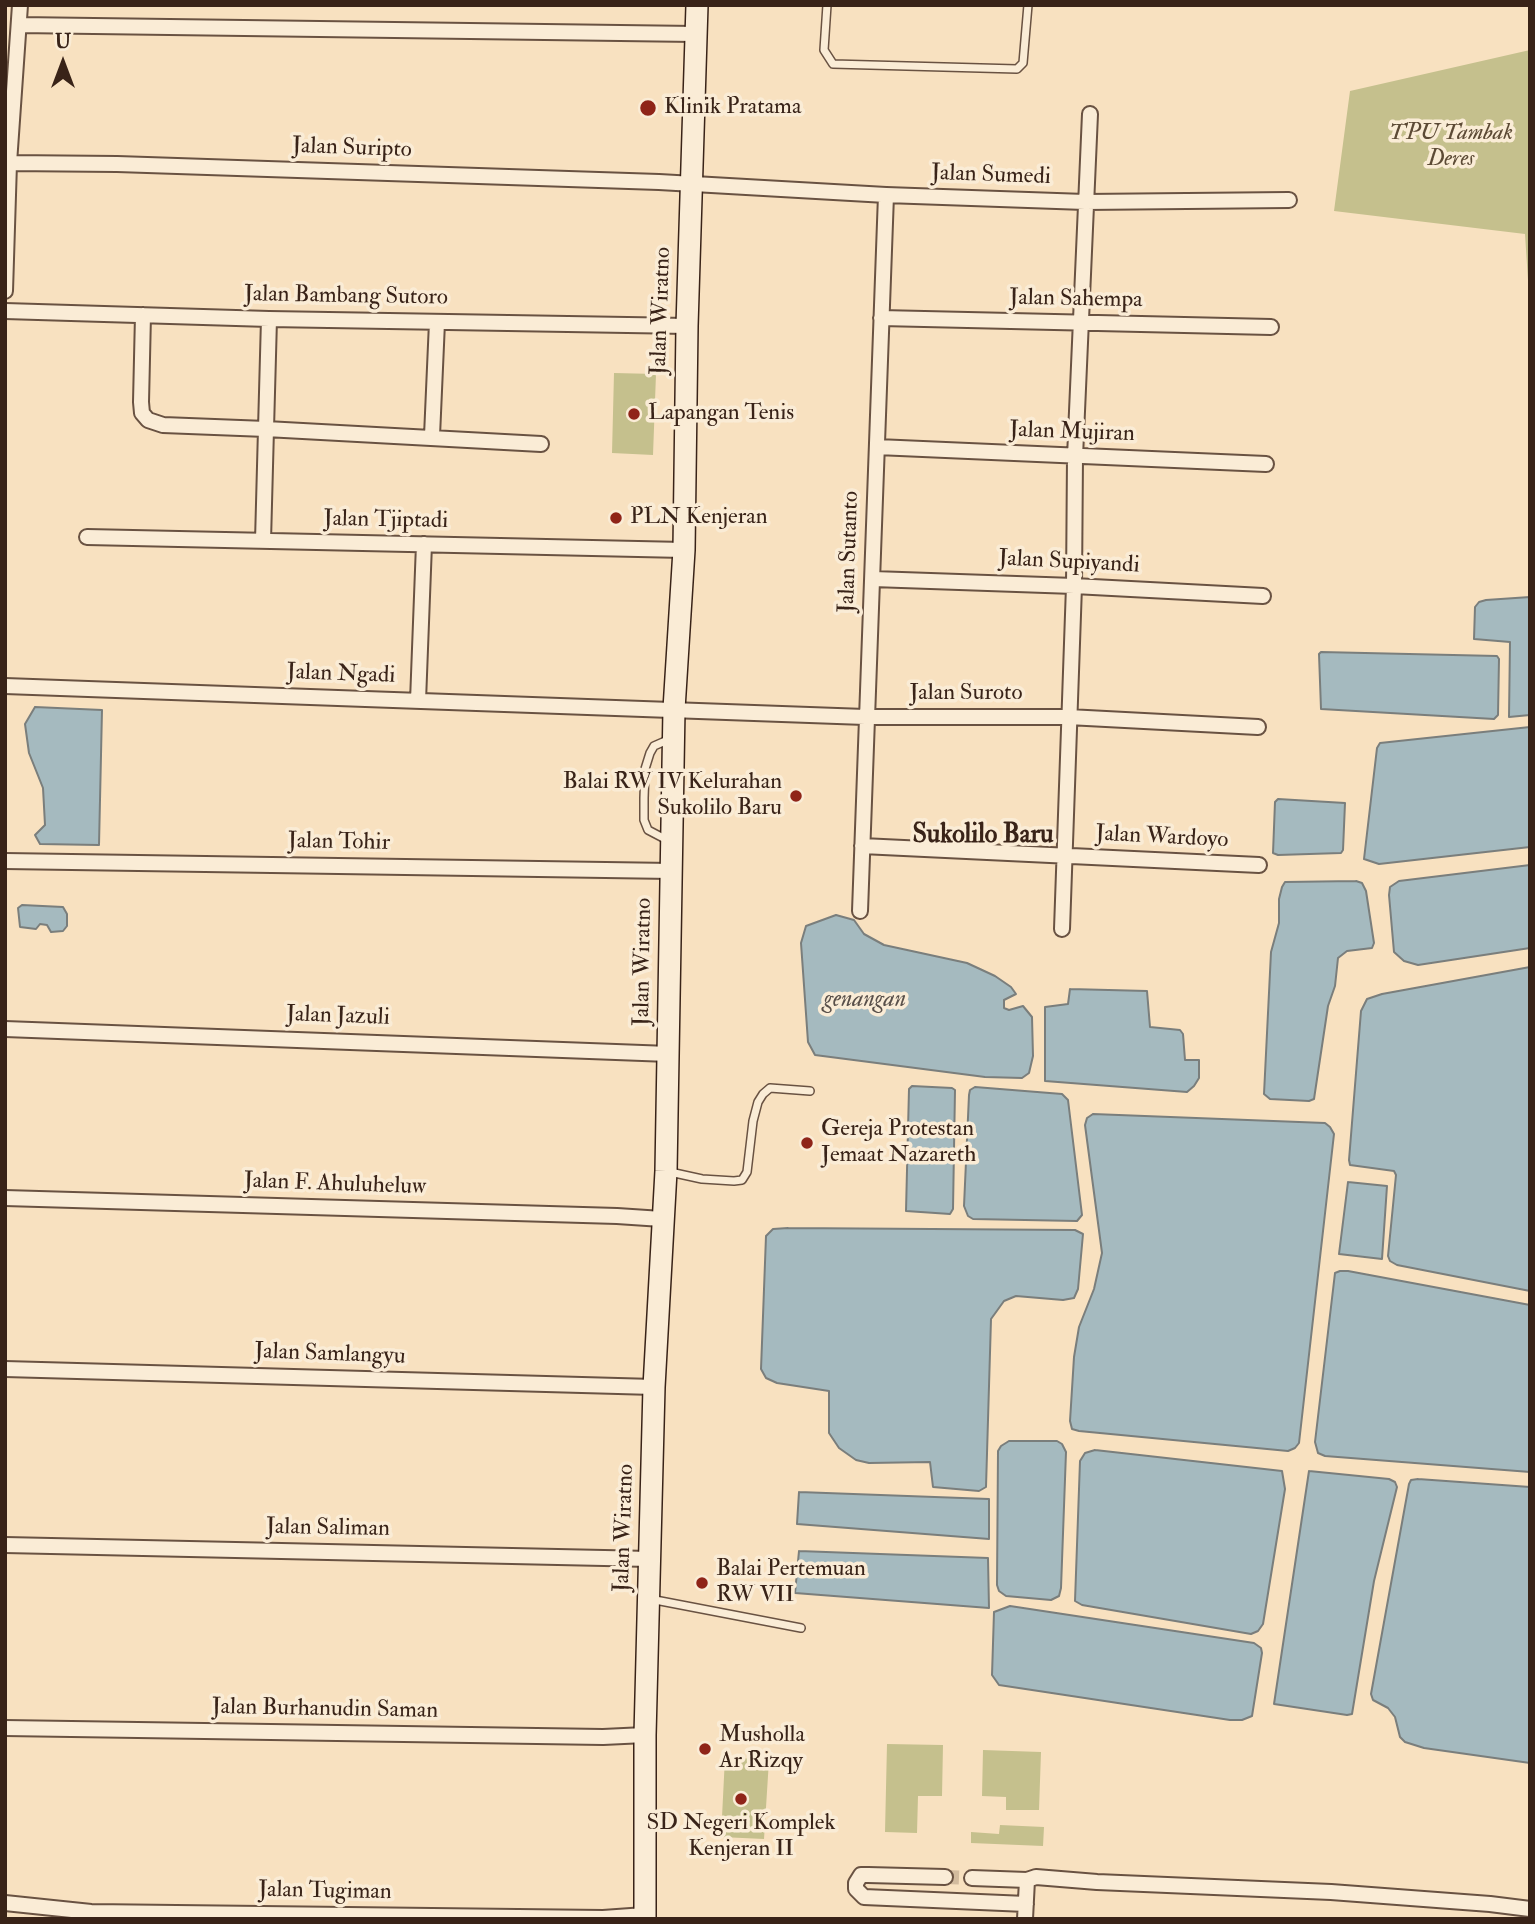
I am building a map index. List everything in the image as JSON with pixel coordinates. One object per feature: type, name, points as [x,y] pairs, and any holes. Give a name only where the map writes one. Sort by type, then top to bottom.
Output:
[{"type":"main road","name":"Jalan Wiratno","points":[[645,1917],[645,1735],[654,1387],[666,1171],[674,709],[684,550],[687,327],[697,5]]},
{"type":"street","points":[[5,290],[7,186],[20,5]]},
{"type":"street","points":[[19,25],[695,34]]},
{"type":"street","points":[[1064,856],[1074,586],[1075,457],[1090,114]]},
{"type":"street","name":"Jalan Suripto","points":[[9,163],[117,164],[693,185]]},
{"type":"street","name":"Jalan Sumedi","points":[[693,185],[1085,202],[1289,200]]},
{"type":"street","name":"Jalan Sutanto","points":[[860,911],[886,195]]},
{"type":"street","name":"Jalan Bambang Sutoro","points":[[5,311],[687,327]]},
{"type":"street","points":[[144,315],[142,412],[148,420],[163,425],[432,436],[541,444]]},
{"type":"street","name":"Jalan Sahempa","points":[[881,318],[1271,327]]},
{"type":"street","points":[[263,541],[269,319]]},
{"type":"street","points":[[432,436],[437,322]]},
{"type":"street","name":"Jalan Mujiran","points":[[877,447],[1266,464]]},
{"type":"street","name":"Jalan Tjiptadi","points":[[88,537],[684,550]]},
{"type":"street","points":[[418,701],[424,544]]},
{"type":"street","name":"Jalan Supiyandi","points":[[873,579],[1263,596]]},
{"type":"street","name":"Jalan Ngadi","points":[[5,686],[674,709]]},
{"type":"street","name":"Jalan Suroto","points":[[674,709],[865,716],[1068,717],[1258,727]]},
{"type":"street","name":"Jalan Wardoyo","points":[[862,846],[1259,865]]},
{"type":"street","name":"Jalan Wardoyo","points":[[1062,929],[1064,856]]},
{"type":"street","name":"Jalan Tohir","points":[[5,861],[672,871]]},
{"type":"street","name":"Jalan Jazuli","points":[[5,1029],[669,1054]]},
{"type":"street","name":"Jalan F. Ahuluheluw","points":[[5,1198],[603,1215],[662,1219]]},
{"type":"street","name":"Jalan Samlangyu","points":[[5,1368],[654,1387]]},
{"type":"street","name":"Jalan Saliman","points":[[5,1545],[650,1559]]},
{"type":"street","name":"Jalan Burhanudin Saman","points":[[5,1728],[603,1737],[645,1735]]},
{"type":"street","points":[[945,1877],[868,1874],[861,1875],[856,1889],[864,1898],[1026,1912],[1027,1880]]},
{"type":"street","points":[[972,1878],[1027,1880],[1048,1877],[1097,1882],[1331,1892],[1490,1903],[1530,1909]]},
{"type":"street","name":"Jalan Tugiman","points":[[5,1903],[91,1912],[645,1917]]},
{"type":"lane","points":[[827,5],[824,50],[833,64],[1017,69],[1023,63],[1028,5]]},
{"type":"lane","points":[[672,842],[648,830],[644,820],[644,798],[645,769],[650,754],[654,746],[674,737]]},
{"type":"lane","points":[[666,1171],[702,1179],[742,1180],[747,1172],[753,1121],[763,1094],[770,1088],[810,1091]]},
{"type":"lane","points":[[649,1599],[800,1628]]},
{"type":"green space","name":"TPU Tambak Deres","points":[[1530,50],[1530,311],[1525,234],[1334,211],[1350,91]]},
{"type":"green space","name":"Lapangan Tenis","points":[[614,373],[656,374],[653,455],[612,453]]},
{"type":"green space","points":[[887,1744],[943,1745],[942,1796],[918,1796],[917,1833],[885,1832]]},
{"type":"green space","points":[[983,1750],[1041,1752],[1039,1810],[1006,1810],[1006,1797],[982,1796]]},
{"type":"green space","points":[[725,1757],[769,1760],[764,1839],[721,1837]]},
{"type":"green space","points":[[1000,1825],[1044,1827],[1043,1846],[971,1843],[971,1832],[999,1834]]},
{"type":"water","points":[[1530,597],[1530,715],[1509,717],[1510,642],[1474,639],[1475,607],[1486,600]]},
{"type":"water","points":[[1321,652],[1497,656],[1498,715],[1494,719],[1321,709]]},
{"type":"water","points":[[35,707],[102,710],[99,845],[40,844],[35,835],[45,825],[43,788],[29,753],[25,724]]},
{"type":"water","points":[[1530,727],[1530,847],[1379,864],[1364,859],[1377,748],[1380,743]]},
{"type":"water","points":[[1278,799],[1345,803],[1341,853],[1273,853],[1275,802]]},
{"type":"water","points":[[1530,865],[1530,948],[1418,965],[1404,961],[1394,952],[1389,895],[1390,887],[1399,881]]},
{"type":"water","points":[[1285,882],[1362,883],[1366,891],[1374,943],[1372,948],[1347,951],[1338,958],[1314,1099],[1270,1099],[1264,1094],[1271,952],[1279,923],[1282,887]]},
{"type":"water","points":[[22,905],[63,907],[67,914],[67,926],[63,931],[51,932],[47,925],[40,924],[36,929],[20,927],[18,908]]},
{"type":"water","name":"genangan","points":[[836,915],[854,920],[864,934],[884,945],[967,963],[1011,987],[1016,994],[1004,1000],[1004,1008],[1009,1010],[1023,1006],[1032,1017],[1033,1056],[1029,1073],[1022,1078],[985,1077],[815,1055],[808,1042],[801,943],[806,926]]},
{"type":"water","points":[[1530,967],[1530,1291],[1397,1265],[1390,1261],[1388,1256],[1396,1175],[1394,1171],[1350,1165],[1349,1160],[1361,1011],[1367,999],[1382,994]]},
{"type":"water","points":[[1070,989],[1147,991],[1150,1027],[1180,1030],[1183,1034],[1185,1060],[1199,1060],[1199,1078],[1194,1086],[1187,1092],[1045,1081],[1045,1007],[1068,1004]]},
{"type":"water","points":[[912,1086],[955,1090],[953,1209],[950,1214],[906,1211],[909,1089]]},
{"type":"water","points":[[975,1087],[1062,1094],[1068,1100],[1082,1215],[1077,1221],[973,1219],[968,1216],[964,1206],[969,1095],[970,1090]]},
{"type":"water","points":[[1093,1114],[1325,1123],[1330,1127],[1334,1134],[1299,1443],[1295,1448],[1288,1451],[1072,1429],[1070,1421],[1074,1357],[1079,1327],[1094,1289],[1102,1253],[1085,1125],[1087,1118]]},
{"type":"water","points":[[1348,1182],[1387,1186],[1382,1259],[1339,1254]]},
{"type":"water","points":[[773,1229],[1075,1230],[1083,1234],[1078,1289],[1074,1298],[1063,1300],[1016,1296],[1004,1301],[991,1319],[986,1487],[979,1491],[933,1487],[930,1462],[869,1463],[856,1460],[839,1448],[829,1433],[829,1391],[777,1383],[766,1378],[761,1369],[766,1236]]},
{"type":"water","points":[[1340,1271],[1530,1305],[1530,1472],[1325,1456],[1318,1453],[1315,1442],[1335,1273]]},
{"type":"water","points":[[1009,1441],[1057,1441],[1066,1452],[1061,1588],[1059,1596],[1051,1600],[1006,1596],[999,1591],[997,1585],[998,1451]]},
{"type":"water","points":[[1095,1450],[1282,1471],[1285,1489],[1263,1624],[1258,1631],[1251,1634],[1082,1605],[1075,1601],[1080,1461],[1085,1453]]},
{"type":"water","points":[[1309,1471],[1389,1479],[1395,1482],[1397,1487],[1374,1581],[1352,1714],[1347,1715],[1274,1704]]},
{"type":"water","points":[[1411,1480],[1530,1487],[1530,1763],[1424,1748],[1405,1742],[1400,1737],[1395,1717],[1388,1708],[1373,1700],[1371,1694],[1409,1484]]},
{"type":"water","points":[[799,1492],[989,1499],[989,1539],[797,1524]]},
{"type":"water","points":[[799,1551],[988,1558],[989,1608],[795,1593]]},
{"type":"water","points":[[1010,1606],[1254,1643],[1261,1648],[1262,1653],[1252,1716],[1242,1720],[1230,1720],[999,1685],[992,1675],[994,1612]]},
{"type":"tunnel","points":[[945,1877],[972,1878]]},
{"type":"place","name":"Klinik Pratama","points":[[648,108]]},
{"type":"place","name":"Lapangan Tenis","points":[[634,414]]},
{"type":"place","name":"PLN Kenjeran","points":[[616,518]]},
{"type":"place","name":"Balai RW IV Kelurahan Sukolilo Baru","points":[[796,796]]},
{"type":"place","name":"Gereja Protestan Jemaat Nazareth","points":[[807,1143]]},
{"type":"place","name":"Balai Pertemuan RW VII","points":[[702,1583]]},
{"type":"place","name":"Musholla Ar Rizqy","points":[[705,1749]]},
{"type":"place","name":"SD Negeri Komplek Kenjeran II","points":[[741,1799]]},
{"type":"district","name":"Sukolilo Baru","points":[[983,836]]}]
